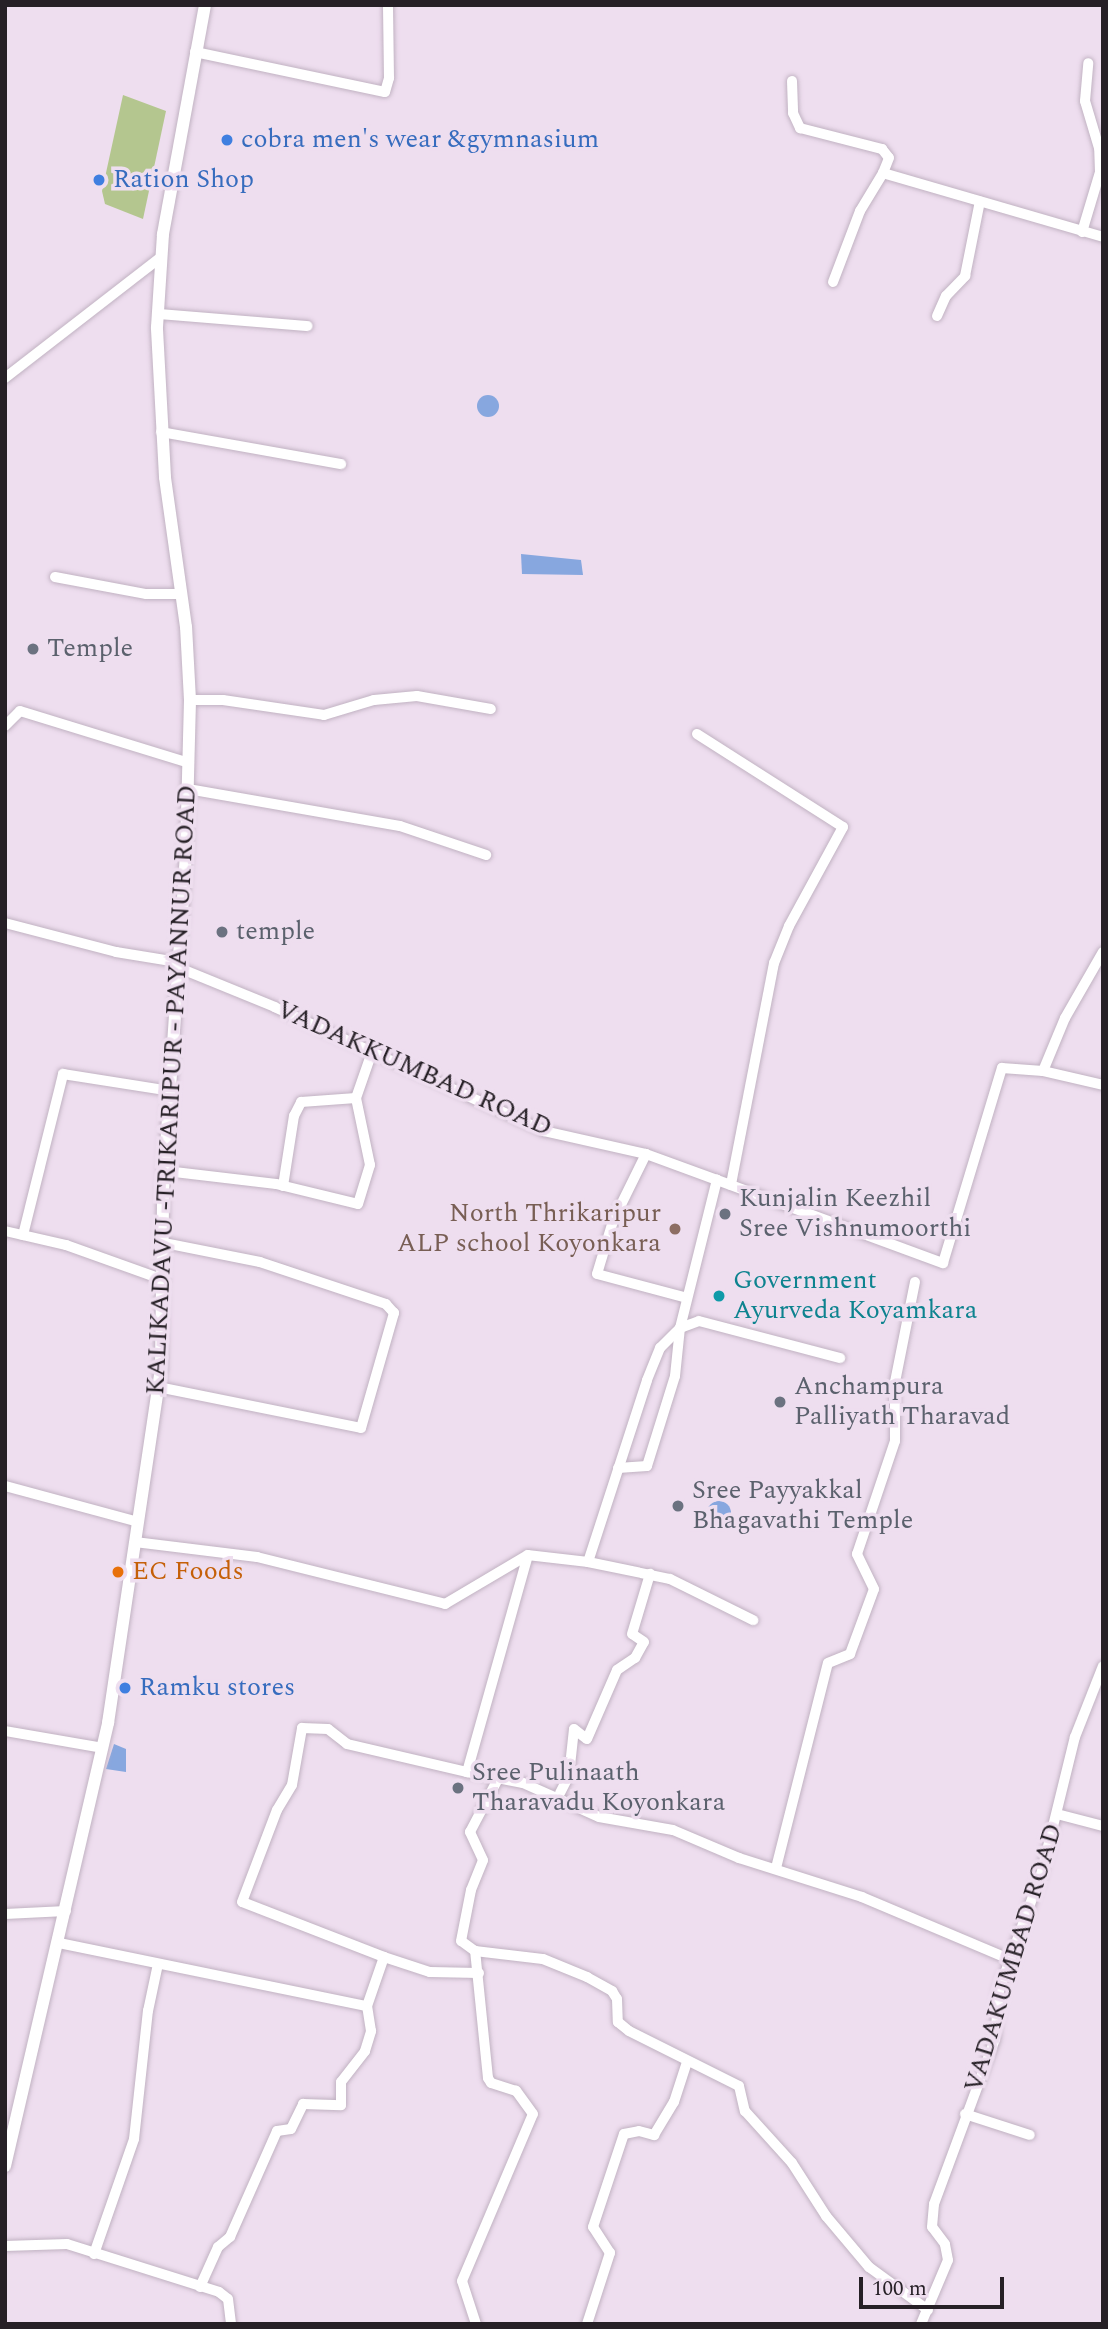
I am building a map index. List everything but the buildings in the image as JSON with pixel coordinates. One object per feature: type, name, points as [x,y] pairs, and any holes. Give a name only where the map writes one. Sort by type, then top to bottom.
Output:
[{"type":"main road","name":"KALIKADAVU -TRIKARIPUR - PAYANNUR ROAD","points":[[5,2166],[103,1748],[158,1387],[170,1091],[188,789],[190,700],[181,594],[161,432],[158,314],[161,257],[205,5]]},
{"type":"street","points":[[195,52],[385,92],[389,78],[388,5]]},
{"type":"street","points":[[1082,232],[1100,172],[1099,148],[1085,101],[1088,64]]},
{"type":"street","points":[[792,82],[793,113],[800,128],[882,149],[889,158],[860,211],[833,282]]},
{"type":"street","points":[[883,173],[1103,237]]},
{"type":"street","points":[[937,316],[946,296],[965,276],[980,201]]},
{"type":"street","points":[[5,378],[161,257]]},
{"type":"street","points":[[158,314],[308,326]]},
{"type":"street","points":[[161,432],[341,464]]},
{"type":"street","points":[[55,577],[146,594],[181,594]]},
{"type":"street","points":[[190,700],[223,699],[324,715],[374,700],[417,696],[491,709]]},
{"type":"street","points":[[5,726],[20,711],[189,763]]},
{"type":"street","points":[[697,734],[843,827],[789,926],[774,963],[732,1185]]},
{"type":"street","points":[[188,789],[400,826],[486,855]]},
{"type":"street","name":"VADAKKUMBAD ROAD","points":[[5,923],[177,965],[544,1131],[646,1154],[717,1180]]},
{"type":"street","points":[[1043,1071],[1065,1018],[1103,952]]},
{"type":"street","points":[[166,1171],[283,1186],[358,1204],[370,1165],[356,1098],[372,1052]]},
{"type":"street","points":[[618,1468],[648,1466],[675,1376],[680,1328],[717,1180],[943,1263],[975,1166],[998,1073],[1012,1066],[1103,1086]]},
{"type":"street","points":[[23,1235],[64,1074],[170,1091]]},
{"type":"street","points":[[283,1186],[294,1116],[301,1102],[356,1098]]},
{"type":"street","points":[[646,1154],[613,1222],[597,1274],[687,1298]]},
{"type":"street","points":[[5,1231],[77,1248],[164,1280]]},
{"type":"street","points":[[158,1387],[351,1430],[361,1428],[394,1313],[386,1304],[260,1262],[164,1243]]},
{"type":"street","points":[[776,1868],[828,1663],[850,1654],[874,1589],[858,1554],[895,1441],[895,1382],[915,1282]]},
{"type":"street","points":[[588,1562],[660,1348],[680,1328],[699,1321],[840,1358]]},
{"type":"street","points":[[6,1485],[138,1522]]},
{"type":"street","points":[[135,1542],[257,1557],[445,1604],[528,1555],[588,1562],[670,1579],[753,1620]]},
{"type":"street","points":[[467,1772],[528,1555]]},
{"type":"street","points":[[560,1793],[569,1775],[574,1730],[587,1739],[617,1670],[635,1658],[644,1642],[632,1634],[650,1574]]},
{"type":"street","name":"VADAKUMBAD ROAD","points":[[922,2324],[948,2260],[940,2234],[932,2227],[934,2204],[965,2114],[995,2039],[999,1990],[1042,1871],[1076,1737],[1103,1666]]},
{"type":"street","points":[[479,1973],[430,1972],[242,1902],[277,1810],[292,1785],[302,1728],[328,1729],[347,1744],[499,1777],[546,1792],[599,1817],[673,1830],[862,1897],[1009,1959]]},
{"type":"street","points":[[5,1731],[103,1748]]},
{"type":"street","points":[[499,1777],[470,1832],[483,1860],[471,1890],[461,1941],[475,1951],[543,1959],[587,1977],[612,1991],[618,2022],[687,2062],[715,2070],[739,2086],[745,2111],[792,2163],[826,2216],[869,2267],[928,2310]]},
{"type":"street","points":[[1057,1814],[1103,1826]]},
{"type":"street","points":[[5,1914],[66,1912]]},
{"type":"street","points":[[59,1943],[367,2006]]},
{"type":"street","points":[[475,1951],[488,2078],[491,2083],[516,2091],[533,2114],[462,2281],[476,2324]]},
{"type":"street","points":[[200,2287],[218,2247],[230,2237],[277,2131],[291,2129],[303,2104],[341,2105],[341,2082],[365,2051],[371,2031],[367,2006],[384,1957]]},
{"type":"street","points":[[94,2254],[140,2114],[146,2025],[158,1964]]},
{"type":"street","points":[[587,2324],[610,2253],[593,2227],[624,2134],[639,2131],[654,2135],[674,2102],[687,2062]]},
{"type":"street","points":[[965,2114],[1030,2135]]},
{"type":"street","points":[[5,2246],[66,2245],[225,2295],[231,2324]]},
{"type":"green space","points":[[123,95],[166,111],[143,219],[105,204],[102,191]]},
{"type":"water","points":[[488,395],[496,398],[499,406],[496,414],[488,417],[480,414],[477,406],[480,398]]},
{"type":"water","points":[[521,554],[581,560],[583,575],[522,574]]},
{"type":"water","points":[[719,1501],[728,1504],[731,1513],[728,1522],[719,1525],[710,1522],[707,1513],[710,1504]]},
{"type":"water","points":[[114,1744],[126,1749],[126,1772],[106,1769]]},
{"type":"place","name":"cobra men's wear &gymnasium","points":[[227,140]]},
{"type":"place","name":"Ration Shop","points":[[99,180]]},
{"type":"place","name":"Temple","points":[[33,649]]},
{"type":"place","name":"temple","points":[[222,932]]},
{"type":"place","name":"Kunjalin Keezhil Sree Vishnumoorthi","points":[[725,1214]]},
{"type":"place","name":"North Thrikaripur ALP school Koyonkara","points":[[675,1229]]},
{"type":"place","name":"Government Ayurveda Koyamkara","points":[[719,1296]]},
{"type":"place","name":"Anchampura Palliyath Tharavad","points":[[780,1402]]},
{"type":"place","name":"Sree Payyakkal Bhagavathi Temple","points":[[678,1506]]},
{"type":"place","name":"EC Foods","points":[[118,1572]]},
{"type":"place","name":"Ramku stores","points":[[125,1688]]},
{"type":"place","name":"Sree Pulinaath Tharavadu Koyonkara","points":[[458,1788]]}]
